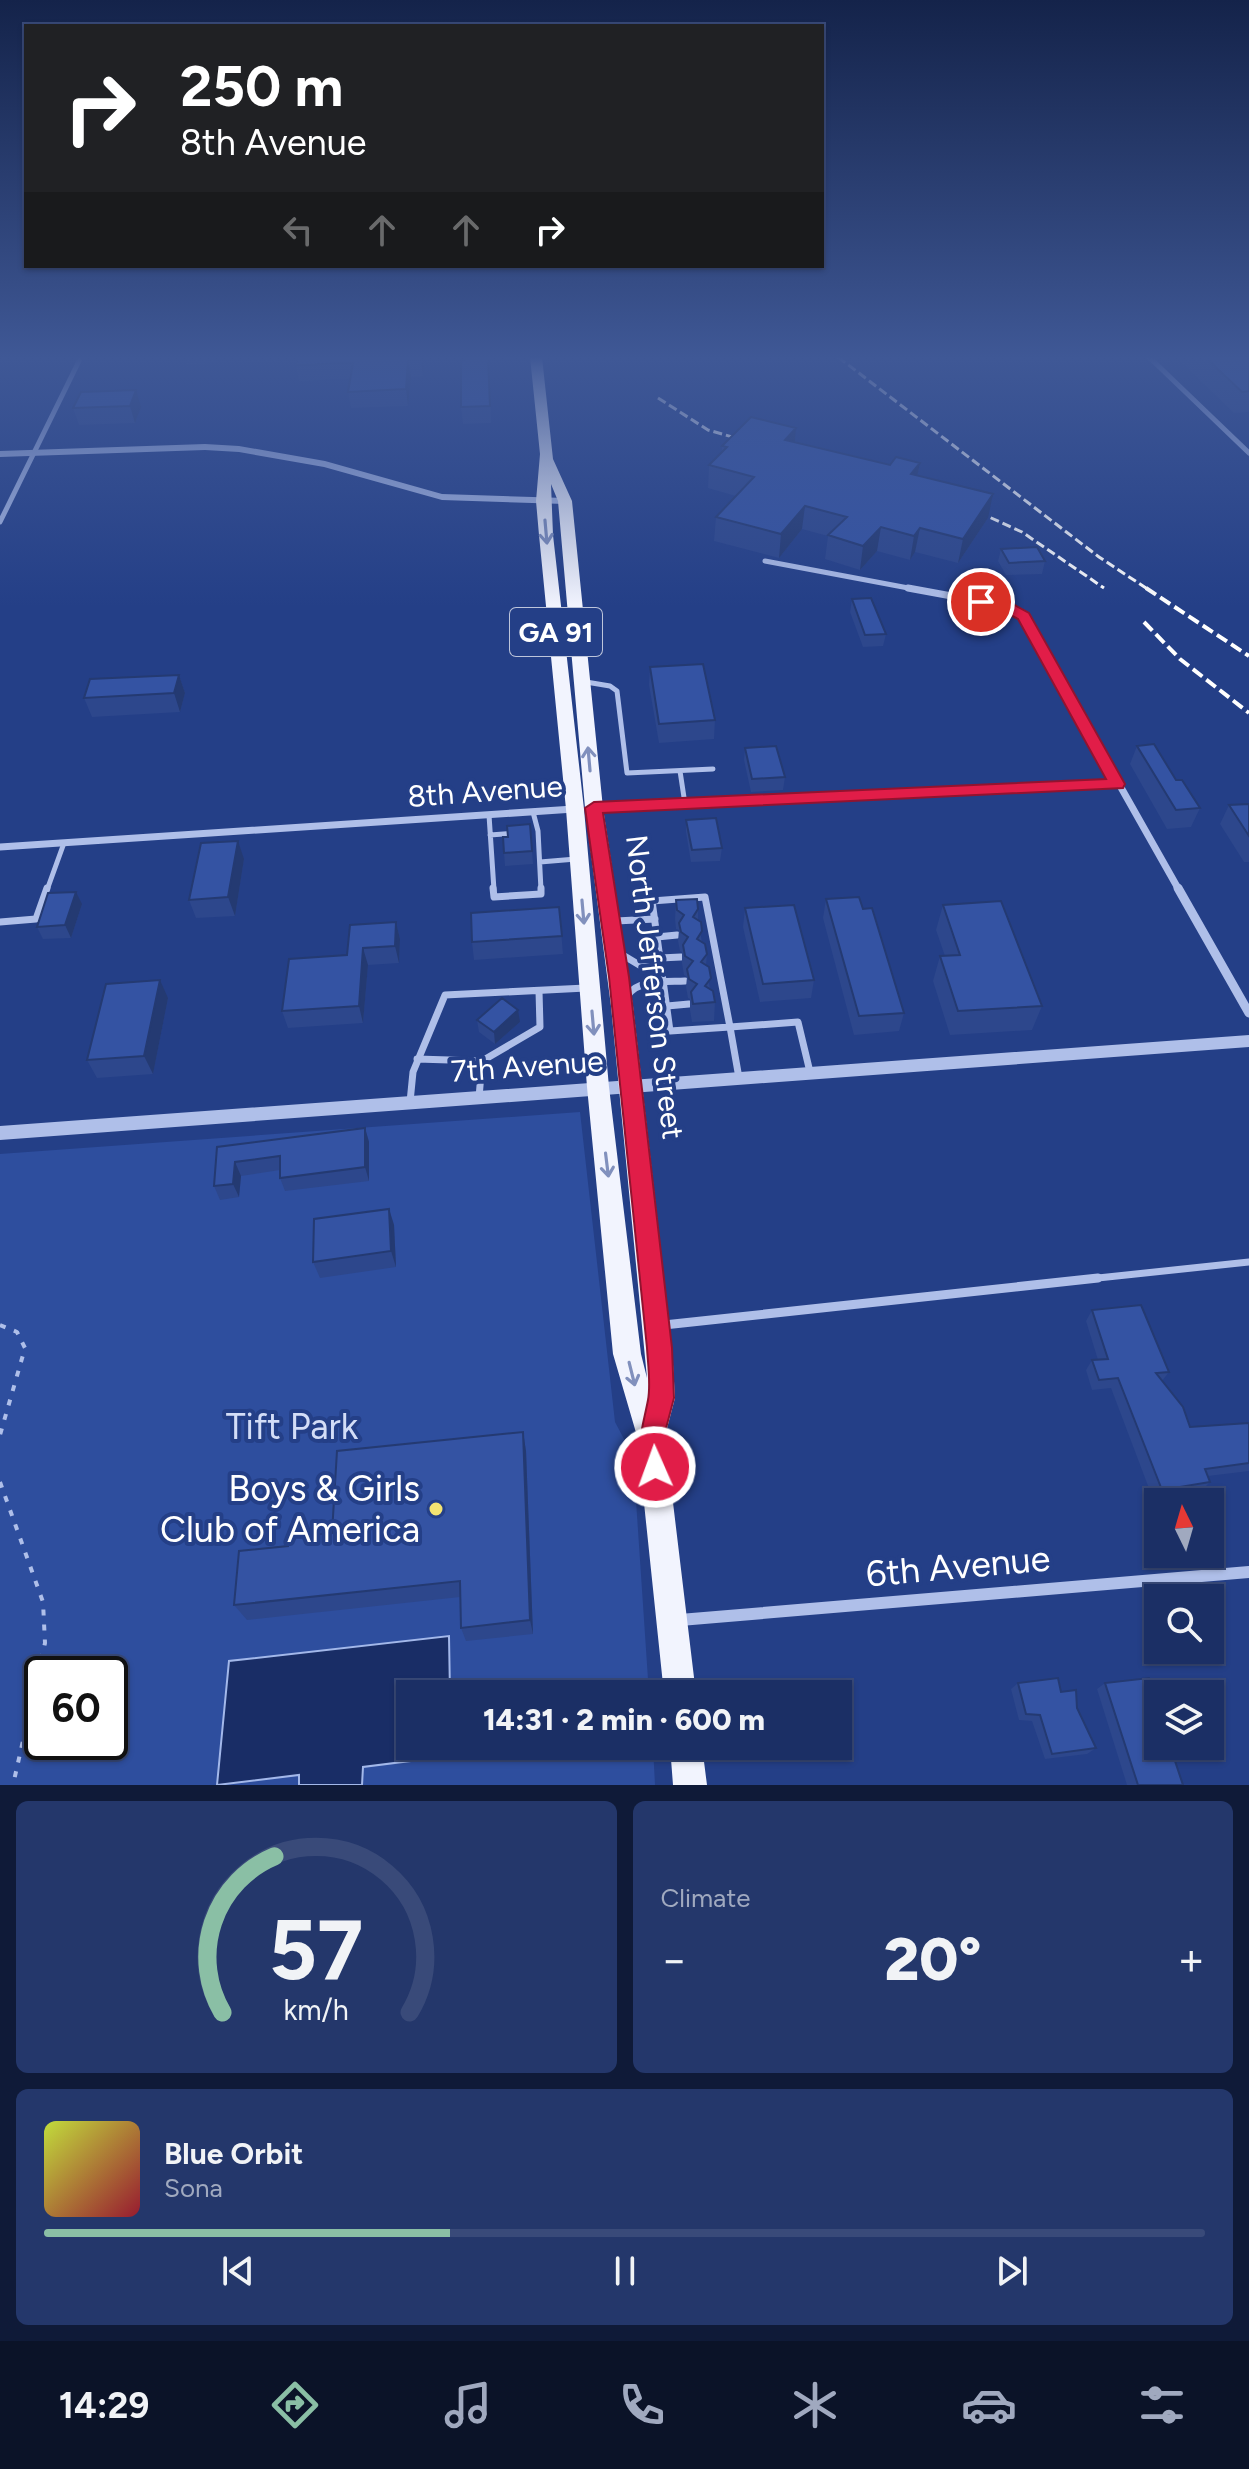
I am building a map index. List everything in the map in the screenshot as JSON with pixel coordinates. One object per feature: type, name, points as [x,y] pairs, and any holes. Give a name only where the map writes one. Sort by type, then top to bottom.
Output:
[{"type":"main road","name":"North Jefferson Street","points":[[545,440],[543,501],[584,808],[612,921],[632,1086],[657,1326],[661,1398],[651,1436]]},
{"type":"main road","name":"North Jefferson Street","points":[[547,454],[565,501],[582,681],[584,808],[579,859],[598,1087],[627,1354],[651,1436],[678,1680]]},
{"type":"main road","points":[[687,1760],[690,1785]]},
{"type":"street","points":[[0,522],[41,440]]},
{"type":"street","points":[[0,454],[190,447],[239,449],[325,464],[429,494],[470,500],[565,501]]},
{"type":"street","points":[[765,561],[1006,606],[1024,616],[1249,1013]]},
{"type":"street","name":"8th Avenue","points":[[0,847],[584,808],[1117,784]]},
{"type":"street","name":"7th Avenue","points":[[0,1133],[1249,1041]]},
{"type":"street","name":"6th Avenue","points":[[672,1621],[1249,1572]]},
{"type":"lane","points":[[582,681],[610,686],[617,691],[627,773],[713,769]]},
{"type":"lane","points":[[680,771],[685,804]]},
{"type":"lane","points":[[489,815],[494,897],[541,894],[538,831],[533,812]]},
{"type":"lane","points":[[490,835],[538,831]]},
{"type":"lane","points":[[0,922],[36,919],[64,843]]},
{"type":"lane","points":[[540,862],[579,859]]},
{"type":"lane","points":[[739,1078],[730,1027],[721,978],[705,897],[652,901],[670,1031],[730,1027],[798,1022],[810,1073]]},
{"type":"lane","points":[[612,921],[655,919]]},
{"type":"lane","points":[[698,934],[712,933]]},
{"type":"lane","points":[[657,937],[677,935]]},
{"type":"lane","points":[[615,948],[626,960],[641,966],[661,968]]},
{"type":"lane","points":[[702,956],[716,954]]},
{"type":"lane","points":[[660,958],[681,957]]},
{"type":"lane","points":[[706,979],[721,978]]},
{"type":"lane","points":[[622,1006],[632,989],[685,981]]},
{"type":"lane","points":[[410,1102],[417,1059],[445,995],[590,988]]},
{"type":"lane","points":[[417,1059],[482,1061],[540,1027],[539,991]]},
{"type":"lane","points":[[710,1003],[725,1001]]},
{"type":"lane","points":[[667,1006],[689,1004]]},
{"type":"lane","points":[[479,1098],[482,1061]]},
{"type":"lane","points":[[657,1326],[1249,1262]]},
{"type":"path","points":[[0,1325],[17,1332],[25,1348],[0,1435]]},
{"type":"path","points":[[0,1482],[43,1602],[45,1629],[36,1698],[13,1785]]},
{"type":"green space","name":"Tift Park","points":[[580,1112],[615,1422],[633,1456],[648,1680],[396,1680],[396,1760],[654,1760],[655,1785],[0,1785],[0,1154]]},
{"type":"shaded area","points":[[449,1636],[450,1680],[396,1680],[396,1760],[418,1760],[363,1767],[362,1785],[299,1785],[299,1775],[217,1785],[229,1661]]},
{"type":"building","points":[[728,440],[786,440],[890,465],[896,457],[920,463],[911,474],[993,494],[963,539],[920,528],[914,536],[881,527],[863,546],[828,535],[847,517],[805,506],[781,534],[716,517],[754,477],[709,465],[727,447],[722,446]]},
{"type":"building","points":[[1037,547],[1045,561],[1009,563],[1001,549]]},
{"type":"building","points":[[871,598],[886,634],[865,635],[852,599]]},
{"type":"building","points":[[703,664],[715,720],[659,724],[650,667]]},
{"type":"building","points":[[179,675],[174,693],[84,698],[90,679]]},
{"type":"building","points":[[1154,744],[1176,780],[1182,780],[1200,808],[1176,810],[1137,746]]},
{"type":"building","points":[[776,746],[785,777],[752,779],[745,748]]},
{"type":"building","points":[[1249,804],[1249,836],[1229,805]]},
{"type":"building","points":[[716,818],[722,848],[692,850],[686,820]]},
{"type":"building","points":[[530,824],[532,851],[504,853],[503,837],[508,837],[507,826]]},
{"type":"building","points":[[238,841],[228,897],[189,900],[201,843]]},
{"type":"building","points":[[76,892],[65,925],[37,927],[48,893]]},
{"type":"building","points":[[859,897],[863,909],[872,908],[904,1013],[859,1016],[826,899]]},
{"type":"building","points":[[697,899],[698,909],[693,917],[701,922],[702,931],[697,939],[705,944],[707,954],[701,962],[709,967],[711,978],[705,986],[713,991],[715,1002],[693,1004],[691,992],[697,984],[689,979],[687,969],[693,961],[685,956],[683,945],[688,937],[681,932],[679,923],[684,915],[677,910],[676,900]]},
{"type":"building","points":[[1001,901],[1042,1006],[958,1011],[940,956],[960,955],[943,905]]},
{"type":"building","points":[[794,905],[814,980],[763,984],[745,908]]},
{"type":"building","points":[[559,907],[562,936],[472,942],[471,913]]},
{"type":"building","points":[[396,922],[395,946],[363,948],[359,1006],[282,1011],[289,959],[347,955],[350,925]]},
{"type":"building","points":[[160,980],[144,1056],[87,1060],[106,984]]},
{"type":"building","points":[[502,998],[518,1010],[494,1032],[477,1020]]},
{"type":"building","points":[[365,1128],[365,1167],[280,1178],[280,1156],[235,1162],[233,1184],[214,1186],[217,1147]]},
{"type":"building","points":[[389,1209],[391,1251],[313,1262],[314,1219]]},
{"type":"building","points":[[1141,1305],[1169,1372],[1156,1373],[1183,1407],[1190,1427],[1249,1423],[1249,1463],[1205,1469],[1210,1482],[1161,1488],[1118,1378],[1099,1380],[1092,1360],[1108,1359],[1092,1310]]},
{"type":"building","name":"Boys & Girls Club of America","points":[[523,1432],[530,1620],[461,1628],[460,1581],[234,1605],[239,1551],[288,1546],[288,1537],[332,1533],[337,1451]]},
{"type":"building","points":[[1058,1678],[1061,1692],[1076,1690],[1077,1708],[1096,1748],[1052,1754],[1040,1715],[1026,1714],[1018,1683]]},
{"type":"building","points":[[1149,1678],[1144,1680],[1144,1760],[1175,1760],[1183,1785],[1138,1785],[1105,1683]]},
{"type":"railway","points":[[744,440],[753,443]]},
{"type":"railway","points":[[947,440],[1099,557],[1149,590]]},
{"type":"railway","points":[[967,507],[1022,532],[1104,588]]},
{"type":"railway","points":[[1146,588],[1249,656]]},
{"type":"railway","points":[[1144,622],[1180,659],[1249,713]]},
{"type":"place","name":"Boys & Girls Club of America","points":[[436,1509]]},
{"type":"route","points":[[655,1467],[651,1436],[661,1398],[657,1326],[611,911],[594,808],[1117,784],[1024,616],[1006,606],[981,602]]}]
